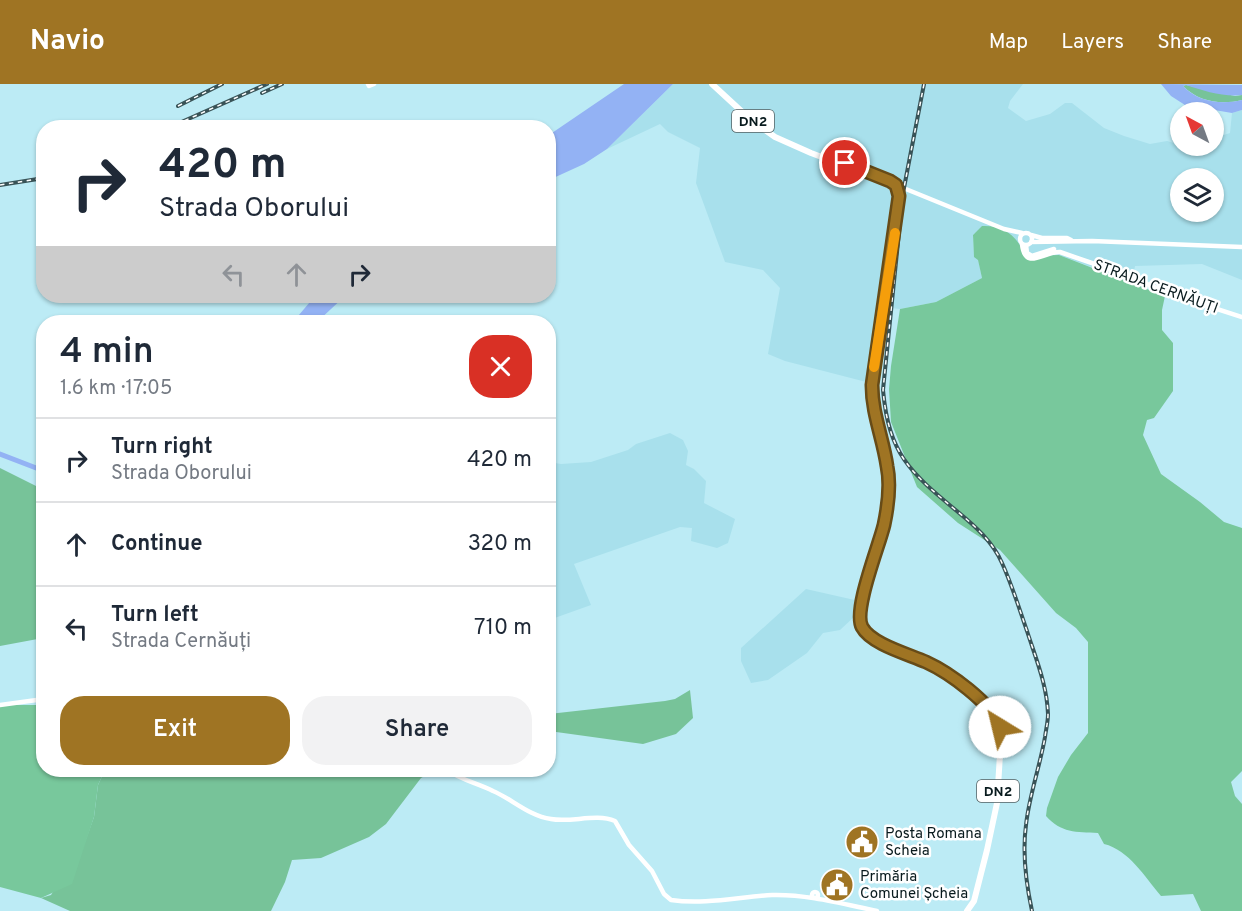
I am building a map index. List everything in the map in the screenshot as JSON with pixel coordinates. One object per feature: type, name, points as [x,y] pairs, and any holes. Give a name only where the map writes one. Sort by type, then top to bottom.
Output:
[{"type":"main road","name":"STRADA CERNĂUȚI","points":[[712,84],[730,102],[775,137],[1004,229],[1027,232],[1042,238],[1242,247]]},
{"type":"main road","name":"STRADA CERNĂUȚI","points":[[800,148],[853,166],[896,185]]},
{"type":"main road","points":[[853,166],[865,159],[871,173]]},
{"type":"main road","name":"DN2","points":[[896,185],[899,196],[898,209],[872,385],[873,410],[887,464],[888,494],[882,532],[860,609],[860,619],[863,628],[878,640],[941,670],[982,702],[1000,727],[997,803],[974,901],[967,911]]},
{"type":"main road","name":"STRADA CERNĂUȚI","points":[[1004,229],[1025,243],[1027,254],[1032,256],[1052,249],[1062,251],[1177,296],[1242,317]]},
{"type":"main road","points":[[1022,233],[1025,243]]},
{"type":"main road","points":[[1025,243],[1031,235]]},
{"type":"main road","points":[[1025,243],[1071,240]]},
{"type":"main road","points":[[1062,251],[1064,242]]},
{"type":"main road","name":"STRADA CERNĂUȚI","points":[[1025,243],[1024,254],[1032,259],[1054,252],[1070,255]]},
{"type":"main road","points":[[0,705],[36,700]]},
{"type":"main road","points":[[457,777],[494,791],[544,818],[570,820],[605,818],[615,821],[632,850],[654,873],[663,893],[669,899],[709,900],[778,895],[815,898],[877,911]]},
{"type":"shaded area","points":[[673,84],[1023,84],[1010,101],[1008,108],[1026,121],[1050,114],[1065,103],[1072,103],[1104,128],[1124,136],[1150,144],[1170,142],[1170,156],[1224,156],[1224,135],[1230,133],[1232,113],[1242,110],[1242,280],[1202,264],[1135,266],[1132,282],[1059,255],[1037,260],[983,226],[973,235],[974,256],[978,259],[982,278],[936,302],[900,309],[891,308],[886,303],[874,384],[785,361],[768,354],[780,288],[763,270],[725,262],[696,183],[700,148],[668,132],[660,124],[607,149]]},
{"type":"shaded area","points":[[670,433],[683,440],[688,451],[686,465],[694,469],[706,481],[704,503],[735,519],[728,543],[717,548],[691,541],[692,528],[680,527],[574,564],[591,605],[556,618],[556,463],[591,462],[628,450],[636,444]]},
{"type":"shaded area","points":[[806,589],[859,601],[854,617],[840,630],[823,633],[807,653],[768,680],[751,683],[741,661],[741,648]]},
{"type":"green space","points":[[1183,86],[1235,96],[1242,95],[1242,100],[1211,101],[1196,96]]},
{"type":"green space","points":[[982,226],[1004,230],[1019,243],[1025,256],[1059,255],[1165,296],[1162,330],[1173,343],[1173,391],[1154,418],[1147,420],[1143,435],[1161,474],[1224,522],[1242,528],[1242,771],[1231,782],[1235,796],[1242,804],[1242,911],[1201,911],[1193,894],[1161,896],[1129,858],[1104,844],[1098,833],[1063,829],[1046,816],[1058,777],[1088,733],[1088,642],[1076,628],[1056,613],[1000,550],[958,523],[917,487],[891,422],[889,389],[900,309],[936,302],[982,278],[978,260],[974,257],[973,235]]},
{"type":"green space","points":[[0,468],[36,486],[36,639],[0,646]]},
{"type":"green space","points":[[690,690],[693,718],[676,734],[643,744],[556,732],[556,713],[675,699]]},
{"type":"green space","points":[[0,705],[36,705],[36,777],[102,777],[98,785],[94,817],[72,884],[41,898],[0,887]]},
{"type":"green space","points":[[102,777],[423,777],[386,824],[369,837],[321,858],[292,860],[285,882],[271,911],[70,911],[41,898],[51,895],[85,842],[94,817],[98,785]]},
{"type":"water","points":[[624,84],[673,84],[607,149],[584,164],[556,177],[556,130]]},
{"type":"water","points":[[1161,84],[1242,85],[1242,95],[1214,93],[1183,86],[1196,96],[1218,102],[1180,102],[1171,96]]},
{"type":"water","points":[[1242,100],[1242,110],[1232,113],[1224,112],[1224,102]]},
{"type":"water","points":[[309,303],[337,303],[325,315],[299,315]]},
{"type":"waterway","points":[[0,454],[36,468]]},
{"type":"railway","points":[[178,106],[222,84]]},
{"type":"railway","points":[[186,120],[267,84]]},
{"type":"railway","points":[[262,93],[282,84]]},
{"type":"railway","points":[[924,84],[903,193],[883,390],[890,431],[905,460],[927,485],[989,541],[998,555],[1006,571],[1040,672],[1046,693],[1048,720],[1027,814],[1024,847],[1026,879],[1032,911]]},
{"type":"railway","points":[[0,185],[36,179]]},
{"type":"slow traffic","points":[[874,367],[895,233]]},
{"type":"place","name":"Posta Romana Scheia","points":[[862,842]]},
{"type":"place","name":"Primăria Comunei Șcheia","points":[[837,885]]},
{"type":"route","points":[[845,163],[890,181],[896,185],[899,196],[872,385],[873,410],[888,468],[887,503],[882,532],[860,609],[861,624],[870,635],[878,640],[938,667],[982,702],[1000,727]]}]
